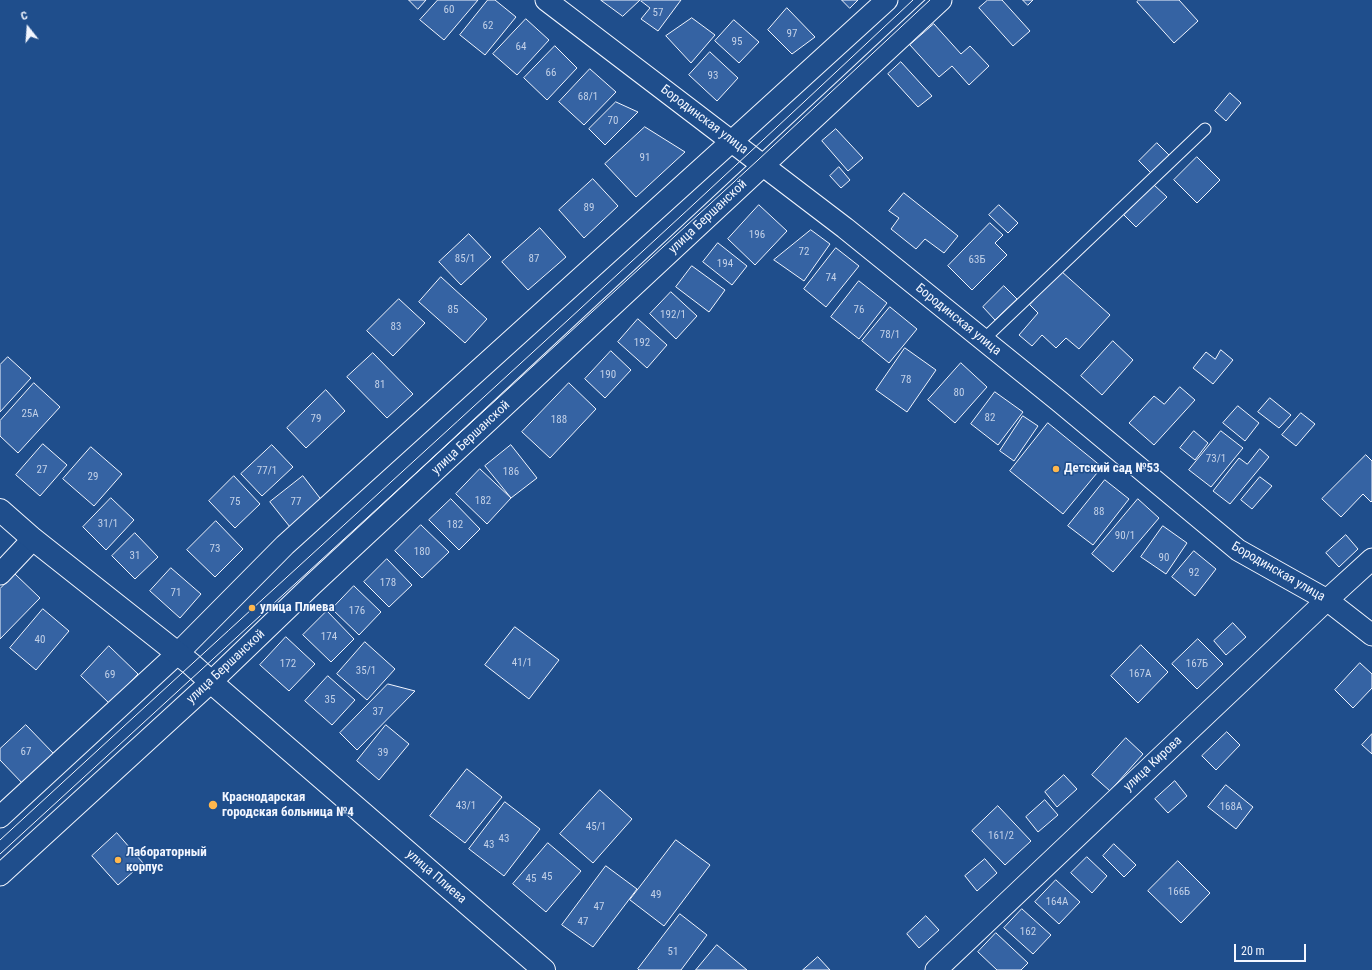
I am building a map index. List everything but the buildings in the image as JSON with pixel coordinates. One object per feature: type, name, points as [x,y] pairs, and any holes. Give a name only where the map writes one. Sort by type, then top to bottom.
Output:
[{"type":"street","name":"Бородинская улица","points":[[546,0],[845,228],[1238,550],[1327,600],[1372,635]]},
{"type":"street","points":[[0,817],[177,654],[285,545],[886,0]]},
{"type":"street","name":"улица Бершанской","points":[[0,875],[211,682],[312,585],[941,0]]},
{"type":"street","name":"улица Плиева","points":[[0,510],[33,539],[191,664],[544,970]]},
{"type":"street","points":[[0,574],[33,539]]},
{"type":"street","name":"улица Кирова","points":[[936,970],[1372,559]]},
{"type":"lane","points":[[983,340],[1205,129]]},
{"type":"tram line","points":[[0,840],[572,316],[913,0]]},
{"type":"tram line","points":[[0,854],[758,160],[930,0]]},
{"type":"place","name":"Детский сад №53","points":[[1056,469]]},
{"type":"place","name":"улица Плиева","points":[[252,608]]},
{"type":"place","name":"Краснодарская городская больница №4","points":[[213,805]]},
{"type":"place","name":"Лабораторный корпус","points":[[118,860]]}]
